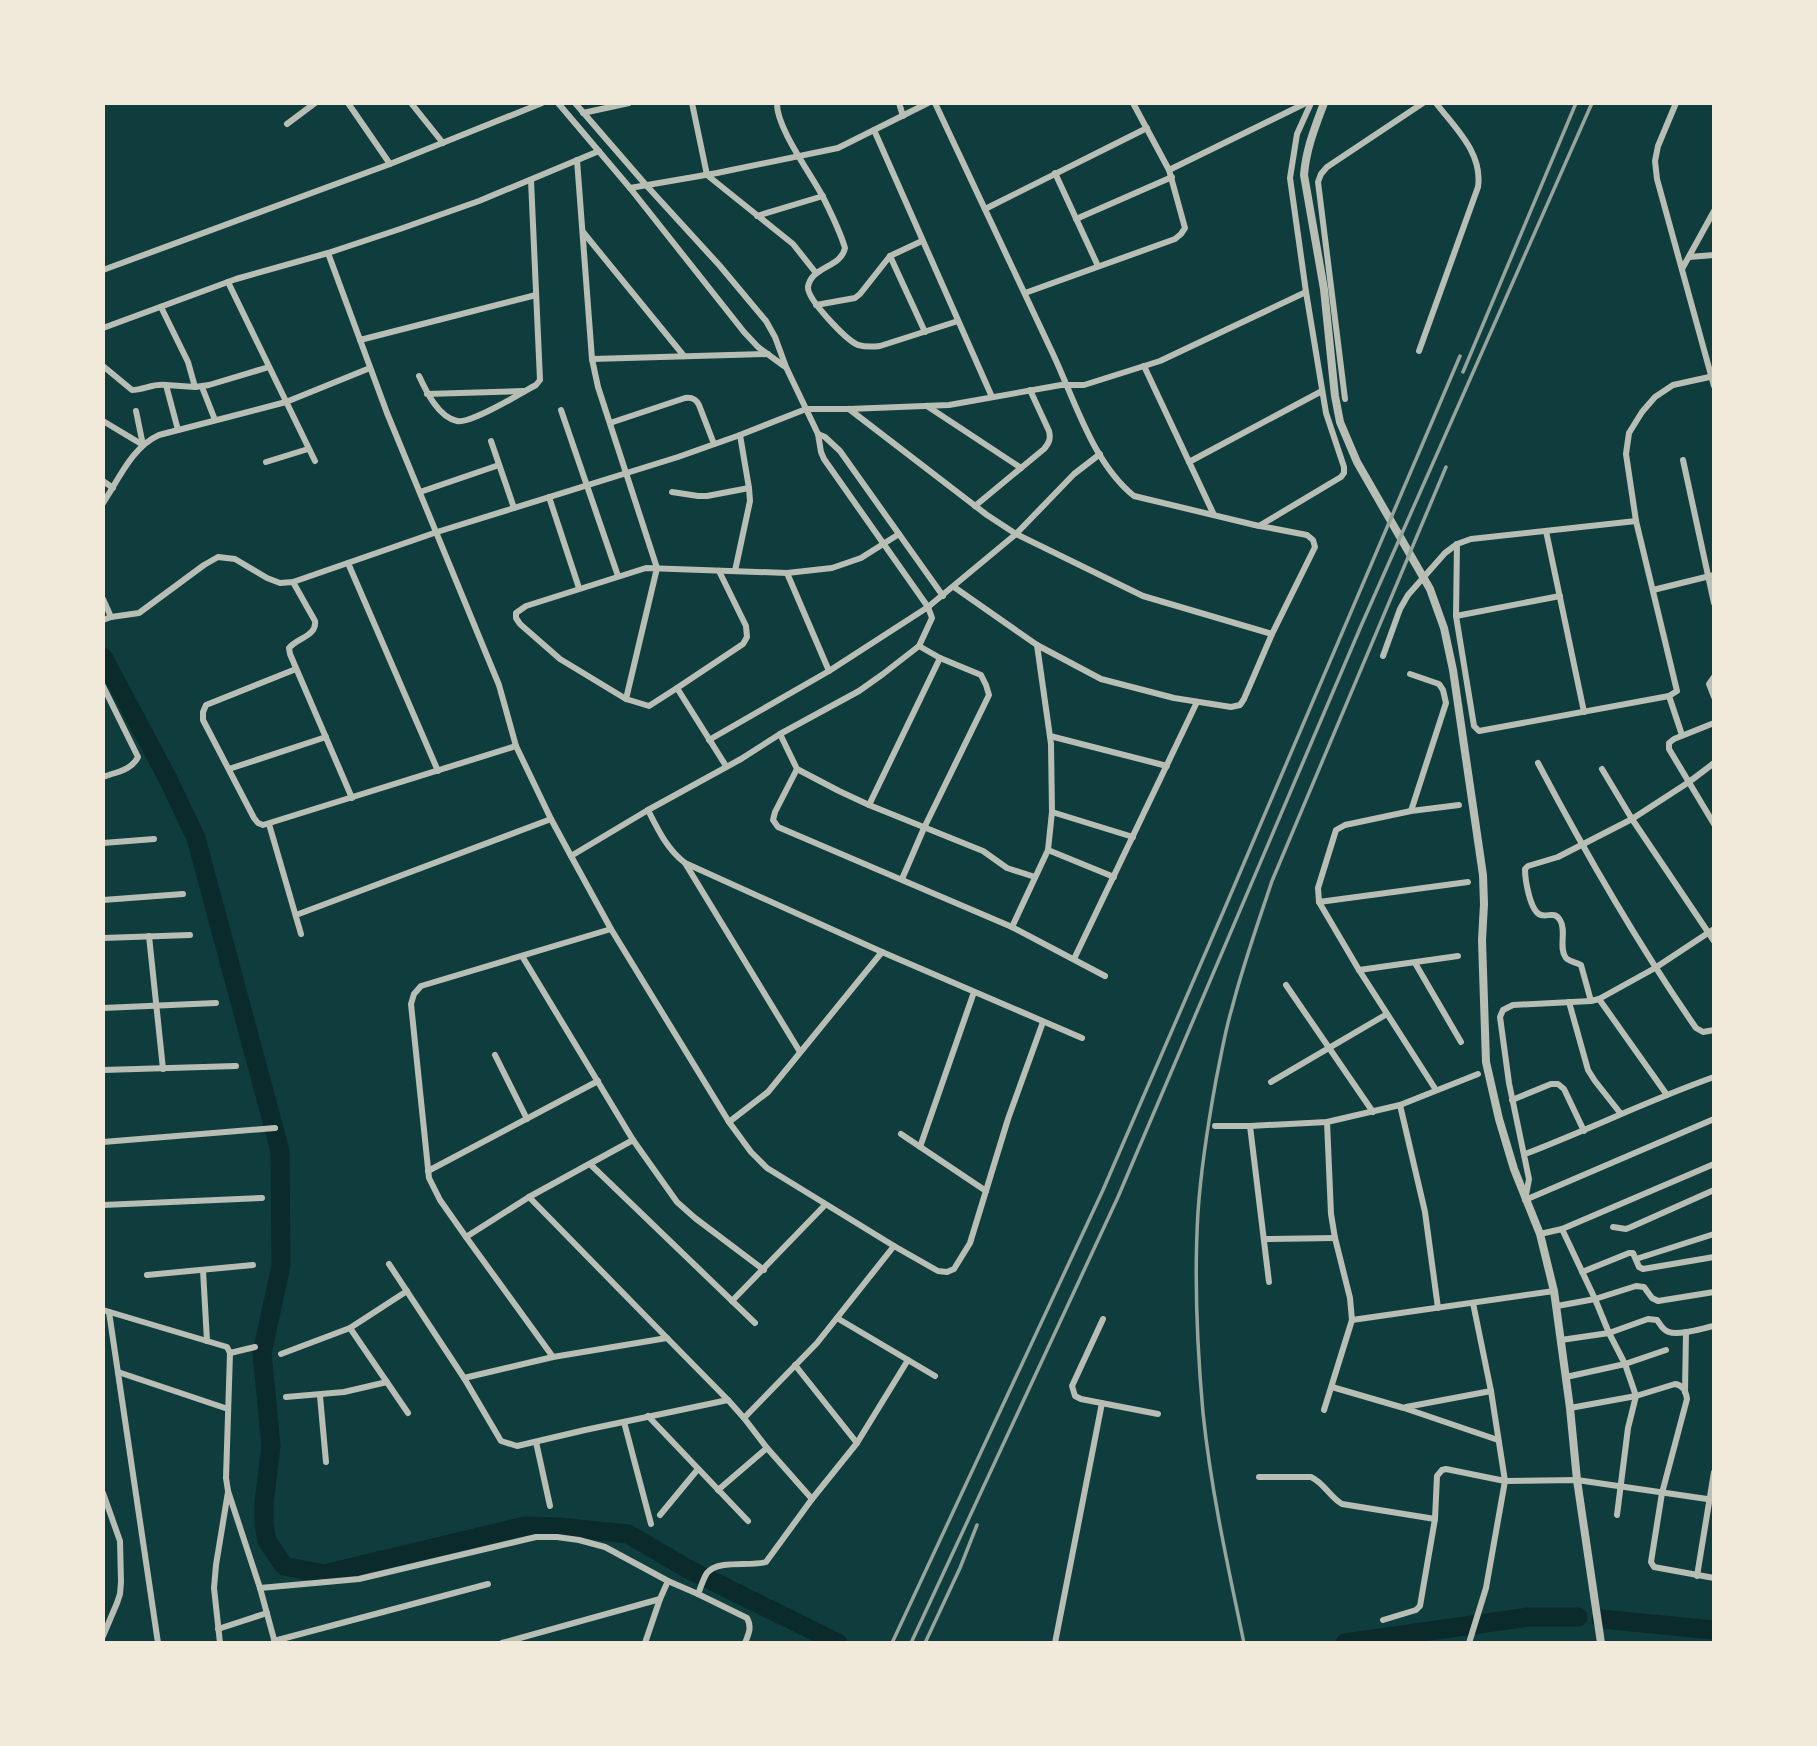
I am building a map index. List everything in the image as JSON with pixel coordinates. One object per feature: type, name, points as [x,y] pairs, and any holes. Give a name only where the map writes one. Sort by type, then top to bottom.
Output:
[{"type":"street","points":[[287,124],[315,103]]},
{"type":"street","points":[[348,103],[390,164]]},
{"type":"street","points":[[411,103],[443,143]]},
{"type":"street","points":[[103,270],[390,164],[542,103]]},
{"type":"street","points":[[558,103],[630,188],[744,332],[758,347],[786,367]]},
{"type":"street","points":[[571,856],[779,734],[859,691],[919,646],[932,618],[928,607],[824,459],[818,434],[766,321],[720,265],[575,103]]},
{"type":"street","points":[[692,103],[707,175],[793,244],[816,273]]},
{"type":"street","points":[[776,103],[776,112],[823,197],[845,248],[843,256],[816,273],[808,285],[808,292],[816,305],[847,339],[868,347],[880,346],[958,321]]},
{"type":"street","points":[[899,103],[903,116]]},
{"type":"street","points":[[630,188],[838,148],[928,103]]},
{"type":"street","points":[[935,103],[1090,436],[1121,486],[1134,496],[1307,535],[1313,540],[1315,547],[1272,634],[1244,699],[1240,705],[1231,706],[1174,698],[1101,679],[1037,645],[954,587]]},
{"type":"street","points":[[1025,293],[1175,239],[1185,228],[1171,174],[1133,103]]},
{"type":"street","points":[[1076,219],[1309,103]]},
{"type":"street","points":[[1259,526],[1344,473],[1326,413],[1290,178],[1297,134],[1309,103]]},
{"type":"street","points":[[1324,103],[1309,141],[1304,175],[1324,289],[1335,397],[1340,422],[1357,463],[1430,589],[1444,628],[1453,670],[1483,874],[1486,1062],[1514,1169],[1540,1234],[1557,1306],[1577,1480],[1601,1643]]},
{"type":"street","points":[[1345,399],[1318,181],[1327,167],[1423,103]]},
{"type":"street","points":[[1419,351],[1478,187],[1479,176],[1477,162],[1469,147],[1436,103]]},
{"type":"street","points":[[1676,103],[1658,146],[1655,161],[1657,179],[1714,386]]},
{"type":"street","points":[[583,113],[624,104]]},
{"type":"street","points":[[985,209],[1147,128]]},
{"type":"street","points":[[873,130],[992,397]]},
{"type":"street","points":[[103,328],[228,282],[328,253],[479,201],[599,152]]},
{"type":"street","points":[[578,160],[592,359],[598,387],[657,568],[626,699]]},
{"type":"street","points":[[1055,173],[1098,267]]},
{"type":"street","points":[[419,376],[434,404],[451,419],[459,422],[478,416],[536,385],[540,380],[531,180]]},
{"type":"street","points":[[757,216],[823,197]]},
{"type":"street","points":[[1682,269],[1714,211]]},
{"type":"street","points":[[582,230],[684,356]]},
{"type":"street","points":[[816,305],[847,300],[860,294],[890,256],[922,240]]},
{"type":"street","points":[[328,253],[387,413],[499,685],[516,746],[551,819],[611,929],[729,1122],[751,1152],[767,1168],[938,1272],[954,1269],[970,1243],[1008,1119],[1043,1022]]},
{"type":"street","points":[[1689,257],[1714,255]]},
{"type":"street","points":[[890,256],[925,332]]},
{"type":"street","points":[[228,282],[315,461]]},
{"type":"street","points":[[103,599],[107,618],[139,613],[218,557],[235,559],[280,583],[293,582],[437,532],[714,444],[806,409],[949,405],[1031,390],[1084,385],[1160,361],[1306,292]]},
{"type":"street","points":[[360,340],[537,295]]},
{"type":"street","points":[[161,307],[215,421]]},
{"type":"street","points":[[592,359],[768,354]]},
{"type":"street","points":[[103,366],[132,390],[154,384],[198,387],[269,367]]},
{"type":"street","points":[[1144,366],[1214,515]]},
{"type":"street","points":[[103,503],[148,440],[286,402],[370,368]]},
{"type":"street","points":[[1457,544],[1456,616],[1474,726],[1479,731],[1669,696],[1677,691],[1636,520],[1626,454],[1629,433],[1655,397],[1674,385],[1713,376]]},
{"type":"street","points":[[166,385],[178,430]]},
{"type":"street","points":[[975,506],[1044,449],[1051,438],[1031,390]]},
{"type":"street","points":[[427,394],[525,391]]},
{"type":"street","points":[[1189,462],[1322,391]]},
{"type":"street","points":[[610,423],[691,397],[699,405],[714,444]]},
{"type":"street","points":[[927,406],[1021,468]]},
{"type":"street","points":[[849,409],[975,506],[1016,534],[1143,596],[1272,634]]},
{"type":"street","points":[[562,410],[618,576]]},
{"type":"street","points":[[136,411],[143,445]]},
{"type":"street","points":[[103,421],[143,445]]},
{"type":"street","points":[[818,434],[839,451],[943,596]]},
{"type":"street","points":[[735,571],[750,501],[740,435]]},
{"type":"street","points":[[491,441],[513,508]]},
{"type":"street","points":[[266,462],[309,449]]},
{"type":"street","points":[[709,740],[829,671],[928,607],[1016,534],[1074,474],[1100,454]]},
{"type":"street","points":[[1683,460],[1711,576],[1714,603]]},
{"type":"street","points":[[421,492],[499,465]]},
{"type":"street","points":[[103,481],[113,488]]},
{"type":"street","points":[[672,492],[698,496],[719,495],[750,488]]},
{"type":"street","points":[[549,497],[579,589]]},
{"type":"street","points":[[1383,656],[1408,595],[1445,553],[1457,544],[1471,539],[1636,520]]},
{"type":"street","points":[[1546,531],[1584,712]]},
{"type":"street","points":[[719,571],[746,626],[747,637],[743,644],[649,706],[626,699],[560,659],[516,618],[516,613],[526,606],[646,568],[787,573],[832,568],[861,558],[900,534]]},
{"type":"street","points":[[348,563],[438,771]]},
{"type":"street","points":[[787,573],[829,671]]},
{"type":"street","points":[[1653,590],[1711,576]]},
{"type":"street","points":[[293,582],[316,627],[314,631],[293,643],[289,648],[290,654],[352,798]]},
{"type":"street","points":[[1456,616],[1560,596]]},
{"type":"street","points":[[1012,927],[1048,850],[1052,812],[1049,736],[1037,645]]},
{"type":"street","points":[[902,880],[924,828],[989,695],[981,675],[940,659],[919,646]]},
{"type":"street","points":[[869,805],[940,659]]},
{"type":"street","points":[[296,669],[206,705],[203,712],[204,720],[229,769],[258,823],[263,825],[516,746]]},
{"type":"street","points":[[1410,674],[1439,684],[1446,703],[1411,811]]},
{"type":"street","points":[[1714,677],[1709,684],[1714,697]]},
{"type":"street","points":[[103,686],[138,757],[129,768],[103,777]]},
{"type":"street","points":[[677,688],[726,766]]},
{"type":"street","points":[[1669,696],[1682,735]]},
{"type":"street","points":[[1074,959],[1197,702]]},
{"type":"street","points":[[1714,723],[1669,743],[1669,749],[1711,813],[1714,824]]},
{"type":"street","points":[[779,734],[797,769],[869,805],[983,851],[1007,868],[1035,877]]},
{"type":"street","points":[[1049,736],[1167,766]]},
{"type":"street","points":[[229,769],[326,737]]},
{"type":"street","points":[[1538,763],[1582,846],[1655,968],[1696,1028],[1703,1032],[1714,1030]]},
{"type":"street","points":[[1667,1094],[1595,1000],[1581,965],[1566,957],[1559,918],[1553,914],[1536,913],[1532,907],[1525,874],[1528,866],[1548,861],[1582,846],[1632,819],[1714,763]]},
{"type":"street","points":[[797,769],[775,812],[773,820],[778,827],[1012,927],[1105,976]]},
{"type":"street","points":[[1602,769],[1632,819],[1711,931],[1714,941]]},
{"type":"street","points":[[1436,1090],[1319,902],[1318,888],[1336,830],[1345,825],[1411,811],[1459,805]]},
{"type":"street","points":[[648,810],[664,842],[685,863],[1082,1038]]},
{"type":"street","points":[[1052,812],[1133,836]]},
{"type":"street","points":[[296,915],[551,819]]},
{"type":"street","points":[[269,824],[302,934]]},
{"type":"street","points":[[103,843],[154,839]]},
{"type":"street","points":[[1048,850],[1114,877]]},
{"type":"street","points":[[685,863],[800,1052]]},
{"type":"street","points":[[1319,902],[1468,882]]},
{"type":"street","points":[[103,900],[183,894]]},
{"type":"street","points":[[552,1357],[440,1200],[429,1178],[411,1003],[421,986],[611,929]]},
{"type":"street","points":[[1525,1200],[1529,1179],[1512,1100],[1500,1017],[1503,1010],[1513,1004],[1595,1000],[1655,968],[1711,931]]},
{"type":"street","points":[[103,939],[190,935]]},
{"type":"street","points":[[149,936],[163,1069]]},
{"type":"street","points":[[729,1122],[768,1092],[882,952]]},
{"type":"street","points":[[522,956],[633,1140],[677,1202],[764,1270]]},
{"type":"street","points":[[1359,970],[1458,956]]},
{"type":"street","points":[[1415,963],[1461,1042]]},
{"type":"street","points":[[1286,985],[1373,1112]]},
{"type":"street","points":[[920,1147],[974,992]]},
{"type":"street","points":[[1569,1002],[1588,1070],[1620,1114]]},
{"type":"street","points":[[103,1008],[216,1003]]},
{"type":"street","points":[[1271,1082],[1387,1014]]},
{"type":"street","points":[[495,1055],[527,1119]]},
{"type":"street","points":[[103,1070],[236,1066]]},
{"type":"street","points":[[1215,1126],[1327,1122],[1400,1105],[1478,1074]]},
{"type":"street","points":[[1525,1154],[1714,1077]]},
{"type":"street","points":[[428,1171],[598,1080]]},
{"type":"street","points":[[1512,1100],[1551,1084],[1558,1084],[1564,1089],[1584,1131]]},
{"type":"street","points":[[1400,1105],[1425,1212],[1438,1308]]},
{"type":"street","points":[[1525,1200],[1711,1120],[1714,1130]]},
{"type":"street","points":[[1324,1410],[1352,1320],[1350,1298],[1331,1214],[1327,1122]]},
{"type":"street","points":[[1250,1126],[1269,1282]]},
{"type":"street","points":[[103,1142],[275,1128]]},
{"type":"street","points":[[901,1134],[986,1191]]},
{"type":"street","points":[[466,1237],[529,1196],[633,1140]]},
{"type":"street","points":[[590,1164],[755,1323]]},
{"type":"street","points":[[1540,1234],[1562,1229],[1714,1164]]},
{"type":"street","points":[[1613,1227],[1631,1227],[1714,1190]]},
{"type":"street","points":[[529,1196],[728,1400],[812,1499]]},
{"type":"street","points":[[103,1205],[262,1198]]},
{"type":"street","points":[[733,1301],[825,1205]]},
{"type":"street","points":[[1562,1229],[1625,1364],[1636,1396],[1627,1436],[1617,1515]]},
{"type":"street","points":[[1636,1259],[1714,1234]]},
{"type":"street","points":[[1264,1239],[1335,1238]]},
{"type":"street","points":[[744,1418],[817,1343],[894,1246]]},
{"type":"street","points":[[1581,1272],[1629,1253],[1633,1253],[1639,1267],[1643,1269],[1714,1257]]},
{"type":"street","points":[[389,1264],[464,1378],[501,1441],[517,1446],[728,1400]]},
{"type":"street","points":[[147,1276],[253,1265]]},
{"type":"street","points":[[202,1270],[207,1341]]},
{"type":"street","points":[[1557,1306],[1641,1286],[1658,1301],[1714,1292]]},
{"type":"street","points":[[281,1354],[350,1328],[407,1291]]},
{"type":"street","points":[[1352,1320],[1554,1291]]},
{"type":"street","points":[[1469,1643],[1486,1588],[1506,1481],[1492,1391],[1473,1303]]},
{"type":"street","points":[[158,1643],[118,1372],[106,1311],[227,1347],[230,1353],[226,1478],[228,1491],[275,1642],[488,1584]]},
{"type":"street","points":[[837,1318],[935,1376]]},
{"type":"street","points":[[1561,1340],[1609,1332],[1654,1318],[1669,1333],[1714,1326]]},
{"type":"street","points":[[1103,1319],[1072,1386],[1075,1396],[1158,1414]]},
{"type":"street","points":[[350,1328],[408,1413]]},
{"type":"street","points":[[1686,1332],[1687,1399],[1662,1493],[1651,1562],[1654,1567],[1714,1578]]},
{"type":"street","points":[[464,1378],[552,1357],[667,1338]]},
{"type":"street","points":[[230,1353],[255,1347]]},
{"type":"street","points":[[1566,1377],[1625,1364],[1666,1350]]},
{"type":"street","points":[[699,1590],[708,1573],[717,1566],[758,1565],[766,1562],[857,1443],[908,1360]]},
{"type":"street","points":[[795,1365],[857,1443]]},
{"type":"street","points":[[118,1372],[228,1409]]},
{"type":"street","points":[[286,1397],[320,1396],[387,1382]]},
{"type":"street","points":[[1570,1408],[1636,1396],[1675,1384],[1685,1392]]},
{"type":"street","points":[[1332,1387],[1498,1440]]},
{"type":"street","points":[[1404,1408],[1492,1391]]},
{"type":"street","points":[[320,1396],[326,1462]]},
{"type":"street","points":[[1055,1643],[1102,1403]]},
{"type":"street","points":[[648,1416],[748,1521]]},
{"type":"street","points":[[624,1422],[651,1524]]},
{"type":"street","points":[[536,1442],[551,1506]]},
{"type":"street","points":[[718,1490],[767,1448]]},
{"type":"street","points":[[660,1515],[698,1469]]},
{"type":"street","points":[[1383,1619],[1416,1610],[1420,1606],[1435,1519],[1437,1476],[1442,1470],[1506,1481],[1577,1480],[1712,1500]]},
{"type":"street","points":[[1697,1576],[1712,1500],[1714,1472]]},
{"type":"street","points":[[1259,1476],[1311,1477],[1319,1481],[1334,1499],[1342,1504],[1435,1519]]},
{"type":"street","points":[[220,1643],[214,1588],[228,1491]]},
{"type":"street","points":[[103,1493],[120,1541],[121,1582],[120,1594],[103,1636]]},
{"type":"street","points":[[260,1588],[359,1579],[536,1537],[579,1539],[605,1547],[668,1581],[699,1590],[747,1618],[750,1630],[745,1643]]},
{"type":"street","points":[[645,1643],[668,1581]]},
{"type":"street","points":[[502,1643],[660,1599]]},
{"type":"street","points":[[218,1629],[267,1613]]},
{"type":"waterway","points":[[103,657],[196,838],[280,1151],[281,1266],[262,1353],[271,1446],[264,1524],[267,1541],[284,1566],[324,1574],[525,1526],[628,1534],[688,1569],[838,1643]]},
{"type":"waterway","points":[[1345,1643],[1528,1617],[1578,1617]]},
{"type":"waterway","points":[[1601,1619],[1714,1630]]},
{"type":"railway","points":[[1463,372],[1576,103]]},
{"type":"railway","points":[[911,1643],[1118,1197],[1361,626],[1592,103]]},
{"type":"railway","points":[[892,1643],[1103,1190],[1460,356]]},
{"type":"railway","points":[[1244,1643],[1220,1528],[1203,1413],[1199,1363],[1196,1287],[1198,1212],[1213,1096],[1230,1017],[1272,881],[1446,467]]},
{"type":"railway","points":[[925,1643],[977,1525]]}]
